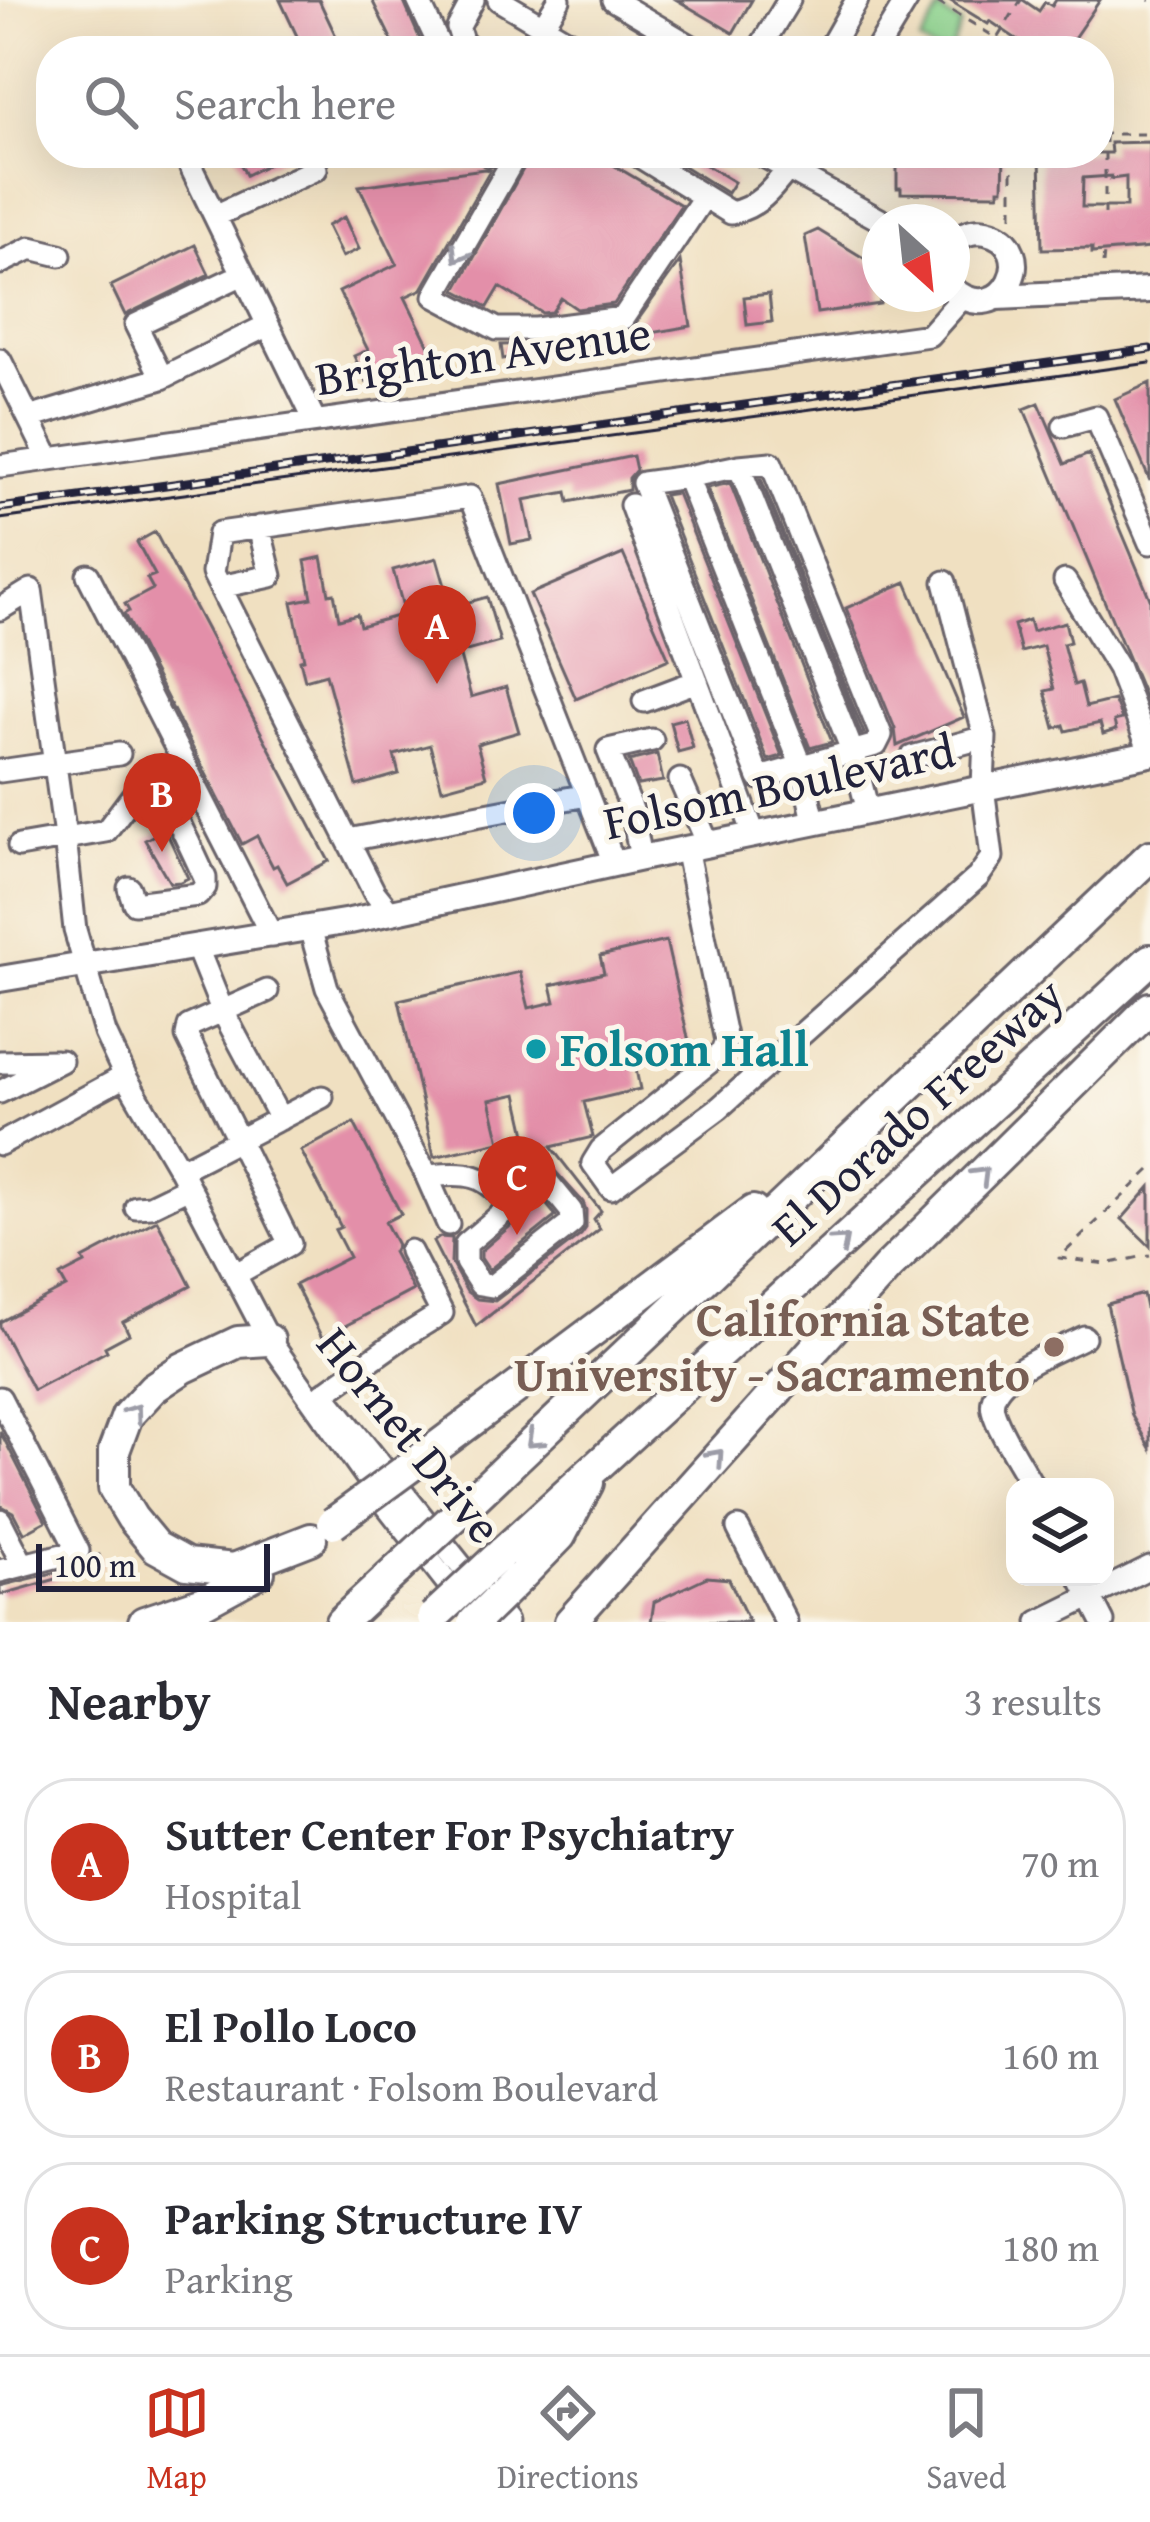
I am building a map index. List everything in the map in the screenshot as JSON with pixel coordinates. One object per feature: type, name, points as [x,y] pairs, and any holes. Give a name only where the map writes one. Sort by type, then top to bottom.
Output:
[{"type":"highway","name":"El Dorado Freeway","points":[[341,1622],[1150,856]]},
{"type":"highway","name":"El Dorado Freeway","points":[[430,1620],[511,1565],[600,1462],[1150,959]]},
{"type":"highway","points":[[569,1622],[887,1268],[1150,1008]]},
{"type":"highway","points":[[144,1622],[204,1602],[322,1531],[863,1129]]},
{"type":"highway","points":[[269,1340],[238,1342],[183,1367],[153,1388],[127,1416],[114,1450],[114,1488],[156,1546],[187,1564],[234,1569],[322,1531]]},
{"type":"highway","points":[[479,1620],[511,1565]]},
{"type":"highway","points":[[592,1622],[604,1608],[620,1566]]},
{"type":"main road","points":[[970,232],[990,232],[1009,246],[1014,261],[1012,280],[997,297]]},
{"type":"main road","points":[[1014,261],[1041,279],[1150,275]]},
{"type":"main road","points":[[970,300],[1150,290]]},
{"type":"main road","name":"Folsom Boulevard","points":[[0,980],[272,936],[1150,753]]},
{"type":"street","points":[[418,0],[435,36]]},
{"type":"street","points":[[460,36],[458,28],[473,0]]},
{"type":"street","points":[[499,0],[560,36]]},
{"type":"street","points":[[543,26],[559,0]]},
{"type":"street","points":[[613,0],[674,36]]},
{"type":"street","points":[[767,36],[789,0]]},
{"type":"street","points":[[836,36],[857,0]]},
{"type":"street","points":[[885,36],[907,0]]},
{"type":"street","points":[[844,24],[861,36]]},
{"type":"street","points":[[191,168],[316,422]]},
{"type":"street","points":[[509,168],[435,296],[497,329],[623,318],[704,196]]},
{"type":"street","points":[[658,168],[731,213],[747,210],[764,198],[787,170]]},
{"type":"street","points":[[784,168],[862,210]]},
{"type":"street","points":[[215,216],[316,169]]},
{"type":"street","points":[[0,262],[31,248],[60,255]]},
{"type":"street","points":[[162,378],[136,326],[243,274]]},
{"type":"street","name":"Brighton Avenue","points":[[0,466],[929,335],[945,312]]},
{"type":"street","points":[[29,418],[162,378],[268,325]]},
{"type":"street","points":[[0,360],[49,459]]},
{"type":"street","points":[[1064,427],[1096,417],[1150,543]]},
{"type":"street","points":[[771,463],[881,735],[876,746],[758,778],[643,483],[739,466],[771,463]]},
{"type":"street","points":[[739,466],[853,753],[868,811]]},
{"type":"street","points":[[687,477],[802,767],[814,821]]},
{"type":"street","points":[[390,912],[374,892],[213,573],[219,533],[470,497],[614,863]]},
{"type":"street","points":[[632,505],[754,834]]},
{"type":"street","points":[[220,587],[271,577],[260,527]]},
{"type":"street","points":[[88,575],[272,936]]},
{"type":"street","points":[[1065,581],[1118,668],[1150,753]]},
{"type":"street","points":[[680,779],[697,846],[726,1041],[722,1052],[601,1150],[592,1163],[611,1188],[718,1108],[978,877],[992,857],[982,787],[985,737],[945,582]]},
{"type":"street","name":"Hornet Drive","points":[[0,609],[31,590],[75,931],[100,1022],[125,1076],[269,1340],[387,1506],[479,1620]]},
{"type":"street","points":[[644,700],[697,681]]},
{"type":"street","points":[[912,757],[985,737]]},
{"type":"street","points":[[641,857],[632,810],[608,750],[652,740]]},
{"type":"street","points":[[0,771],[119,754]]},
{"type":"street","points":[[20,846],[106,831],[137,790],[153,788],[161,792],[205,878],[205,887],[198,895],[134,903],[129,888]]},
{"type":"street","points":[[348,840],[587,795]]},
{"type":"street","points":[[310,928],[327,988],[448,1224]]},
{"type":"street","points":[[197,948],[222,1010],[280,1119]]},
{"type":"street","points":[[236,1274],[290,1244],[187,1036],[189,1026],[267,991]]},
{"type":"street","points":[[0,1061],[61,1061],[0,1092]]},
{"type":"street","points":[[0,1144],[125,1076]]},
{"type":"street","points":[[136,1207],[150,1207],[238,1140],[322,1097]]},
{"type":"street","points":[[427,1176],[467,1173],[500,1192],[511,1206]]},
{"type":"street","points":[[537,1184],[549,1184],[571,1211],[572,1223],[492,1286],[480,1284],[466,1262],[466,1244],[511,1206],[537,1184]]},
{"type":"street","points":[[323,1394],[442,1313],[410,1250]]},
{"type":"street","name":"Hornet Drive","points":[[249,1300],[506,1622]]},
{"type":"street","points":[[1029,1478],[993,1411],[996,1390],[1010,1374],[1084,1337]]},
{"type":"street","points":[[0,1398],[78,1551],[0,1571]]},
{"type":"street","points":[[0,1520],[23,1565]]},
{"type":"street","points":[[739,1528],[786,1622]]},
{"type":"street","points":[[1039,1622],[1085,1587],[1150,1567]]},
{"type":"street","points":[[1085,1587],[1103,1622]]},
{"type":"path","points":[[998,36],[1021,0]]},
{"type":"path","points":[[937,2],[994,36]]},
{"type":"path","points":[[1114,134],[1150,134]]},
{"type":"path","points":[[1012,168],[1012,231]]},
{"type":"path","points":[[1103,168],[1105,214]]},
{"type":"path","points":[[1103,264],[1104,252]]},
{"type":"path","points":[[1150,1170],[1059,1258],[1106,1264],[1150,1255]]},
{"type":"green space","points":[[939,10],[961,25],[957,36],[924,36]]},
{"type":"building","points":[[280,0],[319,0],[336,36],[297,36]]},
{"type":"building","points":[[372,0],[403,0],[419,36],[390,36]]},
{"type":"building","points":[[677,0],[752,0],[733,33]]},
{"type":"building","points":[[949,0],[1023,0],[1039,11],[1045,2],[1052,6],[1056,0],[1100,0],[1075,36],[1012,36]]},
{"type":"building","points":[[1150,142],[1150,248],[1092,253],[1092,248],[1042,249],[1040,168],[1114,168],[1114,143]],"holes":[[[1126,177],[1126,207],[1082,207],[1083,178]]]},
{"type":"building","points":[[524,168],[618,168],[681,205],[614,304],[577,309],[561,298],[552,312],[542,313],[500,287],[488,307],[456,290]]},
{"type":"building","points":[[687,168],[711,168],[734,182],[727,193]]},
{"type":"building","points":[[897,168],[1004,168],[999,194],[901,193]]},
{"type":"building","points":[[490,170],[422,289],[405,297],[431,350],[366,382],[354,356],[368,350],[339,292],[397,264],[359,186]]},
{"type":"building","points":[[344,217],[359,249],[342,257],[327,226]]},
{"type":"building","points":[[818,230],[862,257],[862,307],[817,313],[805,236]]},
{"type":"building","points":[[195,245],[209,274],[125,315],[111,286]]},
{"type":"building","points":[[680,261],[691,326],[503,359],[501,345],[630,331]]},
{"type":"building","points":[[769,294],[772,322],[747,325],[744,297]]},
{"type":"building","points":[[1150,383],[1150,481],[1115,399]]},
{"type":"building","points":[[1039,403],[1065,464],[1089,454],[1150,599],[1150,710],[1024,409]]},
{"type":"building","points":[[633,456],[636,470],[629,478],[629,490],[569,502],[567,492],[524,500],[532,540],[511,544],[499,484]]},
{"type":"building","points":[[761,479],[864,733],[861,734]]},
{"type":"building","points":[[730,483],[832,742],[810,748],[707,488]]},
{"type":"building","points":[[677,493],[782,756],[768,760],[664,495]]},
{"type":"building","points":[[155,532],[329,861],[287,883],[257,836],[242,844],[124,614],[129,611],[125,604],[153,589],[147,578],[155,575],[137,542]]},
{"type":"building","points":[[623,554],[669,659],[576,699],[530,594]]},
{"type":"building","points":[[322,557],[339,619],[357,614],[360,626],[405,614],[393,570],[437,558],[451,607],[487,597],[500,642],[459,653],[471,697],[506,687],[519,732],[477,744],[486,777],[442,789],[430,745],[394,755],[399,774],[357,786],[326,674],[305,680],[300,660],[304,659],[292,602],[312,598],[305,561]]},
{"type":"building","points":[[906,582],[964,717],[897,746],[895,729],[846,608]]},
{"type":"building","points":[[1029,620],[1032,631],[1065,622],[1070,642],[1063,644],[1074,685],[1080,683],[1086,707],[1114,700],[1122,719],[1114,721],[1116,730],[1103,734],[1100,723],[1066,731],[1064,725],[1055,728],[1045,691],[1054,689],[1043,646],[1021,652],[1014,625]]},
{"type":"building","points":[[685,718],[693,748],[678,752],[670,722]]},
{"type":"building","points":[[657,754],[663,781],[638,785],[629,761]]},
{"type":"building","points":[[165,829],[188,878],[180,882],[170,883],[145,840]]},
{"type":"building","name":"Folsom Hall","points":[[666,941],[689,1042],[633,1055],[640,1089],[584,1102],[593,1137],[551,1147],[601,1211],[594,1219],[600,1229],[476,1326],[433,1242],[452,1238],[451,1263],[467,1292],[477,1299],[495,1301],[581,1235],[586,1210],[554,1170],[535,1169],[510,1183],[533,1165],[517,1094],[490,1100],[500,1142],[434,1157],[399,1000],[520,972],[529,1008],[555,1002],[551,985],[604,973],[600,956]]},
{"type":"building","points":[[354,1123],[401,1214],[385,1222],[397,1245],[393,1252],[413,1290],[322,1338],[295,1285],[349,1257],[335,1230],[341,1227],[301,1151]]},
{"type":"building","points":[[1150,1187],[1150,1246],[1122,1219]]},
{"type":"building","points":[[542,1199],[556,1216],[489,1270],[481,1251]]},
{"type":"building","points":[[157,1220],[191,1286],[123,1322],[129,1334],[105,1347],[107,1351],[33,1390],[0,1322],[66,1287],[60,1276],[85,1263],[83,1259]]},
{"type":"building","points":[[1143,1294],[1150,1328],[1150,1448],[1132,1416],[1107,1304]]},
{"type":"building","points":[[0,1431],[46,1521],[24,1533],[13,1512],[0,1505]]},
{"type":"building","points":[[99,1555],[102,1566],[0,1595],[0,1586],[82,1566]]},
{"type":"building","points":[[707,1577],[729,1579],[749,1622],[651,1622],[654,1602]]},
{"type":"tram line","points":[[0,519],[1150,363]]},
{"type":"railway","points":[[0,508],[1150,349]]},
{"type":"place","name":"Sutter Center For Psychiatry","points":[[437,684]]},
{"type":"place","name":"El Pollo Loco","points":[[162,852]]},
{"type":"place","name":"Folsom Hall","points":[[536,1049]]},
{"type":"place","name":"Parking Structure IV","points":[[517,1235]]},
{"type":"place","name":"California State University - Sacramento","points":[[1054,1347]]}]
